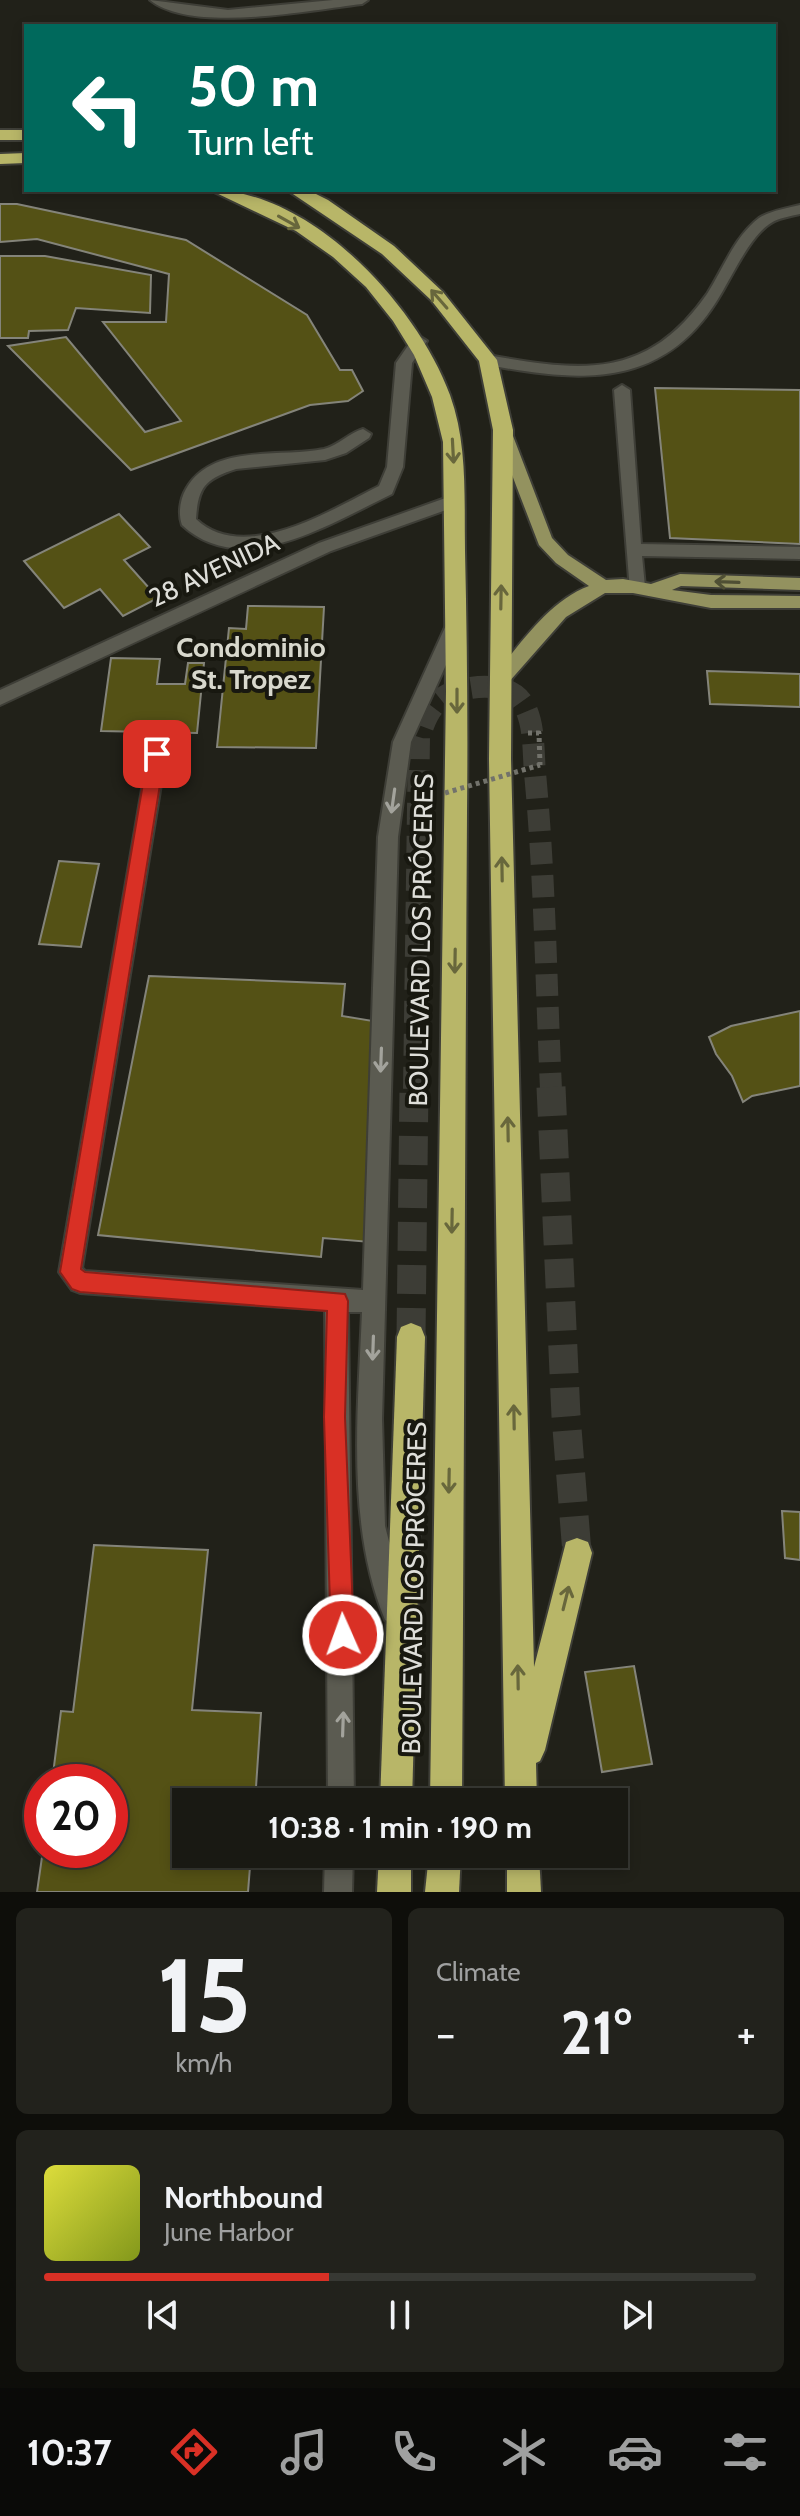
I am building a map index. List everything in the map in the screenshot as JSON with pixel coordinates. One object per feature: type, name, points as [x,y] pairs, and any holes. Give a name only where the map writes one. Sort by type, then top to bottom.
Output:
[{"type":"highway","points":[[0,135],[24,135]]},
{"type":"highway","points":[[0,159],[24,158]]},
{"type":"highway","name":"BOULEVARD LOS PRÓCERES","points":[[224,192],[299,228],[357,268],[392,304],[419,341],[447,410],[453,442],[456,623],[446,1788]]},
{"type":"highway","points":[[299,192],[322,204],[388,250],[437,296],[488,360],[503,430],[500,759],[521,1788]]},
{"type":"highway","points":[[396,1788],[411,1337]]},
{"type":"highway","points":[[522,1788],[577,1553]]},
{"type":"highway","points":[[394,1892],[395,1868]]},
{"type":"highway","points":[[442,1892],[444,1868]]},
{"type":"highway","points":[[523,1868],[524,1892]]},
{"type":"main road","points":[[503,430],[545,541],[562,559],[604,587]]},
{"type":"main road","points":[[655,589],[680,580],[800,584]]},
{"type":"main road","points":[[502,678],[552,621],[580,599],[604,587],[655,589],[682,598],[800,602]]},
{"type":"street","points":[[156,0],[190,14],[219,14],[362,0]]},
{"type":"street","points":[[488,360],[548,371],[623,368],[658,352],[670,346],[712,297],[738,252],[765,220],[800,209]]},
{"type":"street","points":[[363,434],[342,449],[324,455],[232,464],[209,473],[195,484],[185,499],[188,521],[206,537],[231,543],[265,542],[386,490],[395,467],[404,363],[419,341]]},
{"type":"street","points":[[622,390],[636,587]]},
{"type":"street","points":[[386,490],[420,511]]},
{"type":"street","name":"28 AVENIDA","points":[[0,698],[325,547],[454,501]]},
{"type":"street","points":[[633,550],[800,553]]},
{"type":"street","points":[[400,1635],[373,1526],[370,1419],[388,837],[402,742],[456,623]]},
{"type":"street","points":[[157,754],[70,1272],[80,1282],[374,1302]]},
{"type":"street","points":[[337,1301],[335,1417],[343,1635],[341,1788]]},
{"type":"street","points":[[338,1892],[339,1868]]},
{"type":"path","points":[[445,793],[540,765]]},
{"type":"building","points":[[0,204],[17,204],[186,240],[307,315],[340,370],[352,370],[363,391],[348,401],[310,405],[131,470],[8,346],[66,337],[145,432],[181,421],[103,322],[166,322],[169,274],[37,239],[0,242]]},
{"type":"building","points":[[0,256],[45,256],[151,275],[150,313],[76,308],[68,330],[29,331],[28,338],[0,338]]},
{"type":"building","points":[[655,388],[800,390],[800,544],[670,538]]},
{"type":"building","points":[[119,514],[150,547],[124,560],[158,598],[123,616],[100,589],[64,608],[24,561]]},
{"type":"building","points":[[248,606],[324,607],[316,748],[217,747],[229,628],[246,629]]},
{"type":"building","points":[[111,658],[160,659],[157,684],[185,684],[188,663],[204,663],[197,733],[101,731]]},
{"type":"building","points":[[707,671],[800,674],[800,707],[710,704]]},
{"type":"building","points":[[59,861],[99,864],[81,947],[39,944]]},
{"type":"building","points":[[149,976],[345,984],[342,1016],[373,1021],[370,1242],[323,1238],[321,1257],[98,1235]]},
{"type":"building","points":[[800,1011],[800,1086],[752,1096],[743,1102],[709,1037],[731,1026]]},
{"type":"building","points":[[782,1511],[800,1512],[800,1560],[785,1558]]},
{"type":"building","points":[[94,1545],[208,1550],[192,1710],[261,1713],[256,1788],[172,1788],[172,1868],[250,1868],[248,1892],[37,1892],[40,1868],[128,1868],[128,1764],[54,1764],[61,1711],[73,1712]]},
{"type":"building","points":[[634,1666],[652,1764],[602,1772],[585,1672]]},
{"type":"tunnel","points":[[414,1089],[419,738],[427,717],[441,699],[454,692],[481,687],[500,688],[516,696],[526,710],[531,727],[541,852],[551,1089]]},
{"type":"tunnel","points":[[411,1337],[414,1087]]},
{"type":"tunnel","points":[[551,1087],[566,1416],[577,1553]]},
{"type":"district","name":"Condominio St. Tropez","points":[[251,663]]},
{"type":"route","points":[[157,754],[70,1272],[80,1282],[337,1301],[335,1417],[343,1635]]}]
